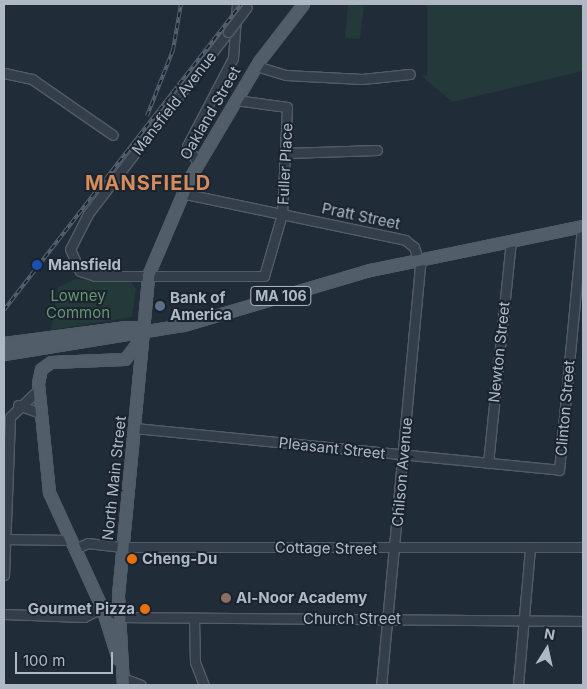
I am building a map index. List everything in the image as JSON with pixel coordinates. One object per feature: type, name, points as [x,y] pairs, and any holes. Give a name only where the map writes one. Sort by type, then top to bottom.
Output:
[{"type":"main road","name":"Oakland Street","points":[[148,275],[181,193],[198,163],[256,66],[303,4]]},
{"type":"main road","name":"MA 106","points":[[4,354],[184,325],[418,259],[582,226]]},
{"type":"main road","name":"North Main Street","points":[[123,681],[121,617],[118,595],[148,275]]},
{"type":"main road","name":"MA 106","points":[[4,343],[126,327],[138,327],[143,332]]},
{"type":"main road","points":[[125,359],[143,332]]},
{"type":"main road","points":[[123,681],[102,608],[72,544],[45,476],[38,390],[39,373],[51,362],[125,359],[135,368],[138,382]]},
{"type":"main road","points":[[102,608],[112,604],[118,595]]},
{"type":"street","points":[[198,163],[187,146],[233,58],[237,4]]},
{"type":"street","name":"Mansfield Avenue","points":[[148,275],[87,274],[70,258],[72,243],[88,214],[249,5]]},
{"type":"street","points":[[256,66],[276,73],[362,79],[410,74]]},
{"type":"street","points":[[4,73],[32,79],[113,135]]},
{"type":"street","name":"Fuller Place","points":[[148,275],[264,276],[282,214],[286,153],[286,105],[235,100]]},
{"type":"street","points":[[286,153],[377,150]]},
{"type":"street","name":"Pratt Street","points":[[181,193],[409,241],[418,259]]},
{"type":"street","name":"Clinton Street","points":[[559,470],[582,226]]},
{"type":"street","name":"Newton Street","points":[[488,463],[510,240]]},
{"type":"street","name":"Chilson Avenue","points":[[381,685],[395,549],[418,259]]},
{"type":"street","points":[[4,575],[10,416],[18,406],[38,390]]},
{"type":"street","points":[[18,406],[40,413]]},
{"type":"street","name":"Pleasant Street","points":[[134,428],[559,470]]},
{"type":"street","name":"Cottage Street","points":[[5,539],[72,544],[88,543],[122,547],[395,549],[583,547]]},
{"type":"street","points":[[518,685],[530,548]]},
{"type":"street","points":[[4,614],[84,617],[102,608],[121,617]]},
{"type":"street","name":"Church Street","points":[[121,617],[583,621]]},
{"type":"street","points":[[194,618],[195,662],[204,685]]},
{"type":"street","points":[[123,681],[141,685]]},
{"type":"green space","points":[[348,4],[364,6],[360,39],[345,38]]},
{"type":"green space","points":[[427,4],[583,4],[583,71],[452,102],[422,76],[427,75]]},
{"type":"green space","name":"Lowney Common","points":[[76,279],[131,282],[136,289],[132,317],[51,330],[58,287]]},
{"type":"railway","points":[[147,116],[173,50],[181,4]]},
{"type":"railway","points":[[4,310],[241,4]]},
{"type":"place","name":"Mansfield","points":[[37,265]]},
{"type":"place","name":"Bank of America","points":[[160,306]]},
{"type":"place","name":"Cheng-Du","points":[[132,559]]},
{"type":"place","name":"Al-Noor Academy","points":[[226,598]]},
{"type":"place","name":"Gourmet Pizza","points":[[145,609]]},
{"type":"district","name":"MANSFIELD","points":[[148,183]]}]
